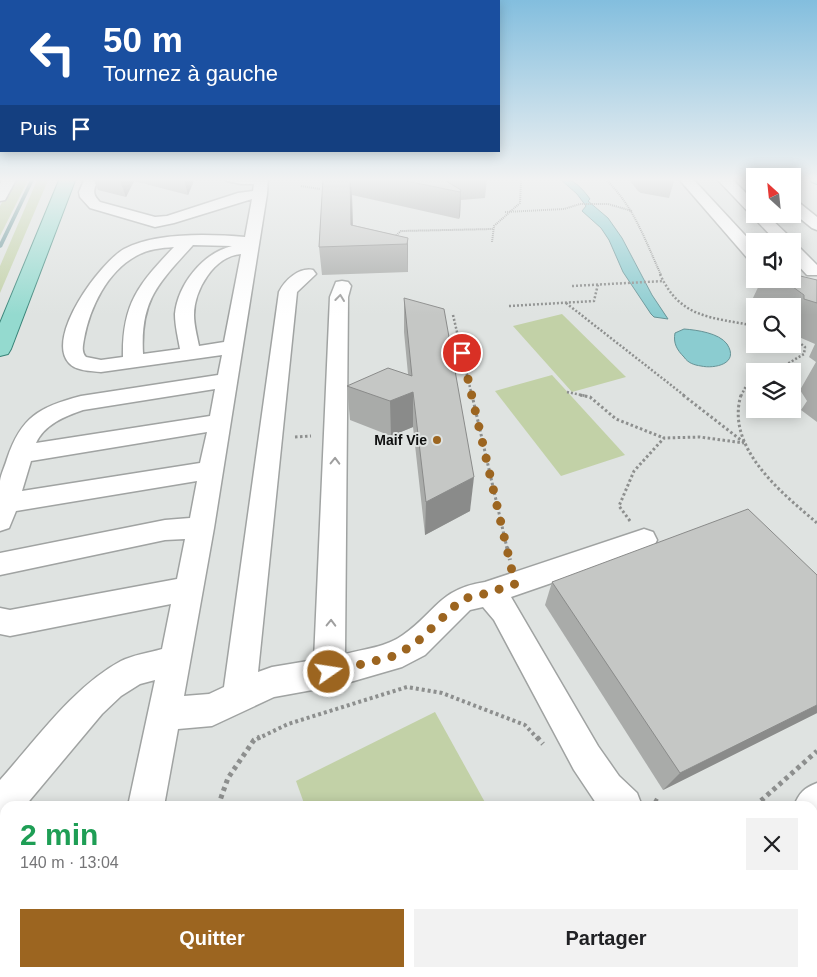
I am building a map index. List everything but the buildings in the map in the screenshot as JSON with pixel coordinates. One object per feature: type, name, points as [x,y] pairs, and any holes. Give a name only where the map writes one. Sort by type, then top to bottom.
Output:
[{"type":"main road","points":[[0,349],[50,224]]},
{"type":"street","points":[[147,801],[201,528],[255,224]]},
{"type":"street","points":[[726,224],[746,246]]},
{"type":"street","points":[[767,224],[776,233]]},
{"type":"street","points":[[233,347],[101,366],[86,365],[76,359],[72,351],[81,311],[102,277],[127,254],[150,246],[214,239],[251,245]]},
{"type":"street","points":[[132,361],[134,318],[138,302],[146,287],[187,242]]},
{"type":"street","points":[[191,352],[185,312],[188,296],[194,282],[224,254],[251,245]]},
{"type":"street","points":[[801,258],[815,271]]},
{"type":"street","points":[[801,269],[815,271]]},
{"type":"street","points":[[239,696],[288,292],[294,282],[307,274]]},
{"type":"street","points":[[329,672],[339,297],[342,286]]},
{"type":"street","points":[[210,471],[194,472],[3,512],[20,454],[31,430],[45,417],[61,409],[104,398],[227,380]]},
{"type":"street","points":[[20,454],[219,422]]},
{"type":"street","points":[[0,564],[165,530],[201,528]]},
{"type":"street","points":[[164,714],[212,710],[272,682],[329,672],[391,657],[414,645],[460,601],[644,540]]},
{"type":"street","points":[[0,621],[10,623],[189,590]]},
{"type":"street","points":[[484,594],[494,598],[504,611],[586,758],[606,789],[634,801]]},
{"type":"street","points":[[6,801],[90,703],[110,685],[133,671],[174,661]]},
{"type":"path","points":[[492,242],[493,229],[497,224]]},
{"type":"path","points":[[638,224],[670,293],[686,308],[746,324]]},
{"type":"path","points":[[387,244],[401,230],[493,229]]},
{"type":"path","points":[[572,286],[664,281]]},
{"type":"path","points":[[509,306],[594,301],[598,284]]},
{"type":"path","points":[[566,303],[746,444],[764,471],[786,495],[817,523]]},
{"type":"path","points":[[453,315],[515,584]]},
{"type":"path","points":[[789,363],[804,354],[805,347],[801,344]]},
{"type":"path","points":[[746,386],[740,398],[738,414],[746,444]]},
{"type":"path","points":[[567,392],[590,397],[616,419],[664,438],[700,437],[746,444]]},
{"type":"path","points":[[288,437],[313,436]]},
{"type":"path","points":[[644,540],[620,506],[634,471],[664,438]]},
{"type":"path","points":[[220,801],[228,778],[254,740],[288,724],[407,687],[442,693],[524,725],[549,750]]},
{"type":"path","points":[[761,801],[817,751]]},
{"type":"green space","points":[[0,224],[6,224],[0,236]]},
{"type":"green space","points":[[18,224],[30,224],[0,293],[0,266]]},
{"type":"green space","points":[[562,314],[626,377],[572,392],[513,326]]},
{"type":"green space","points":[[552,375],[625,455],[561,476],[495,391]]},
{"type":"green space","points":[[435,712],[484,801],[303,801],[296,781]]},
{"type":"water","points":[[596,224],[612,224],[622,238],[652,295],[668,319],[654,317],[651,314],[623,272],[609,240]]},
{"type":"water","points":[[684,329],[719,337],[727,344],[730,351],[728,361],[712,367],[698,366],[689,362],[675,343],[675,333]]},
{"type":"waterway","points":[[0,247],[11,224]]},
{"type":"place","name":"Maif Vie","points":[[437,440]]},
{"type":"route","points":[[329,672],[391,657],[414,645],[433,629],[460,601],[515,584],[462,353]]}]
